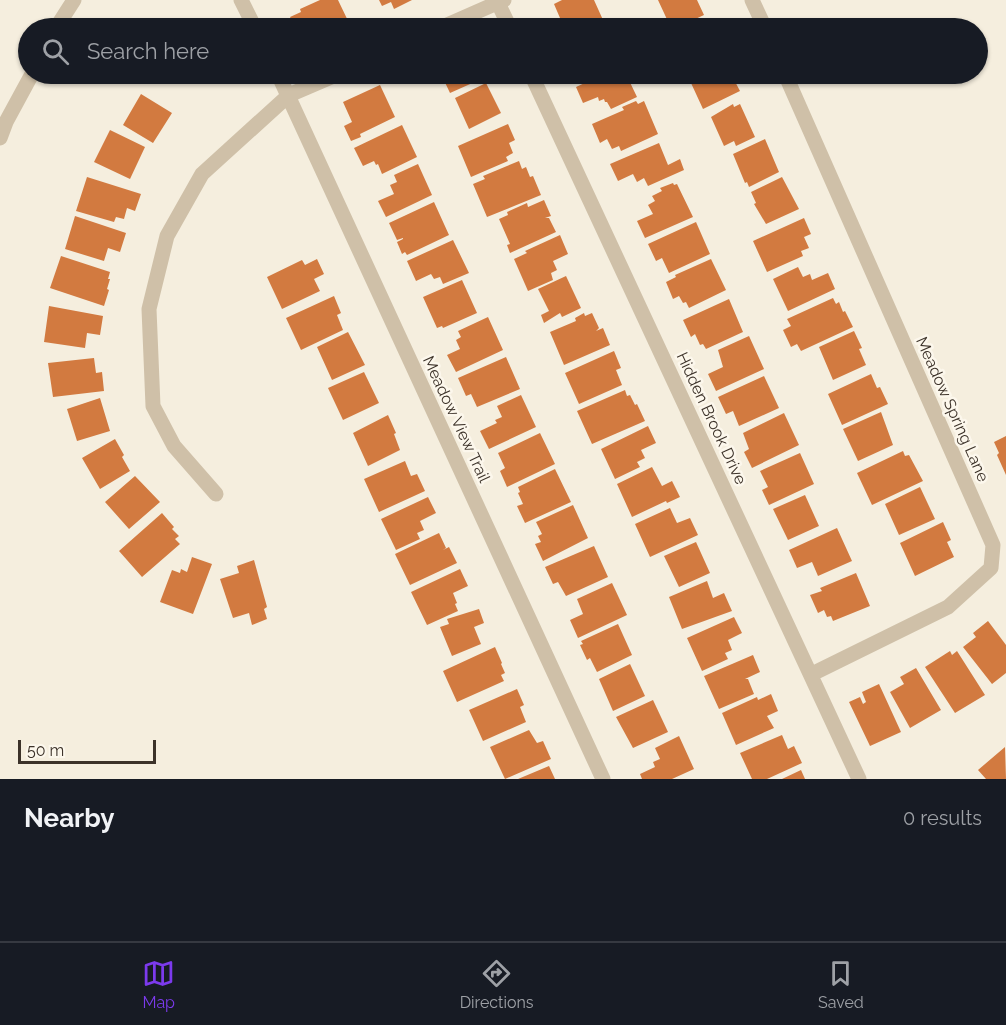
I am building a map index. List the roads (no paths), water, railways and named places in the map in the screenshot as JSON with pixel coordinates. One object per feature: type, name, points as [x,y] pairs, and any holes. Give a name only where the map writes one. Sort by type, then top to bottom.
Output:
[{"type":"street","points":[[62,18],[74,0]]},
{"type":"street","points":[[241,0],[250,18]]},
{"type":"street","points":[[752,0],[760,18]]},
{"type":"street","points":[[463,18],[501,2],[507,18]]},
{"type":"street","points":[[0,138],[27,84]]},
{"type":"street","name":"Meadow View Trail","points":[[283,84],[603,779]]},
{"type":"street","points":[[216,494],[174,446],[153,406],[149,309],[167,236],[202,174],[289,95],[315,84]]},
{"type":"street","name":"Hidden Brook Drive","points":[[536,84],[859,779]]},
{"type":"street","name":"Meadow Spring Lane","points":[[789,84],[993,545],[991,568],[948,607],[812,674]]}]
